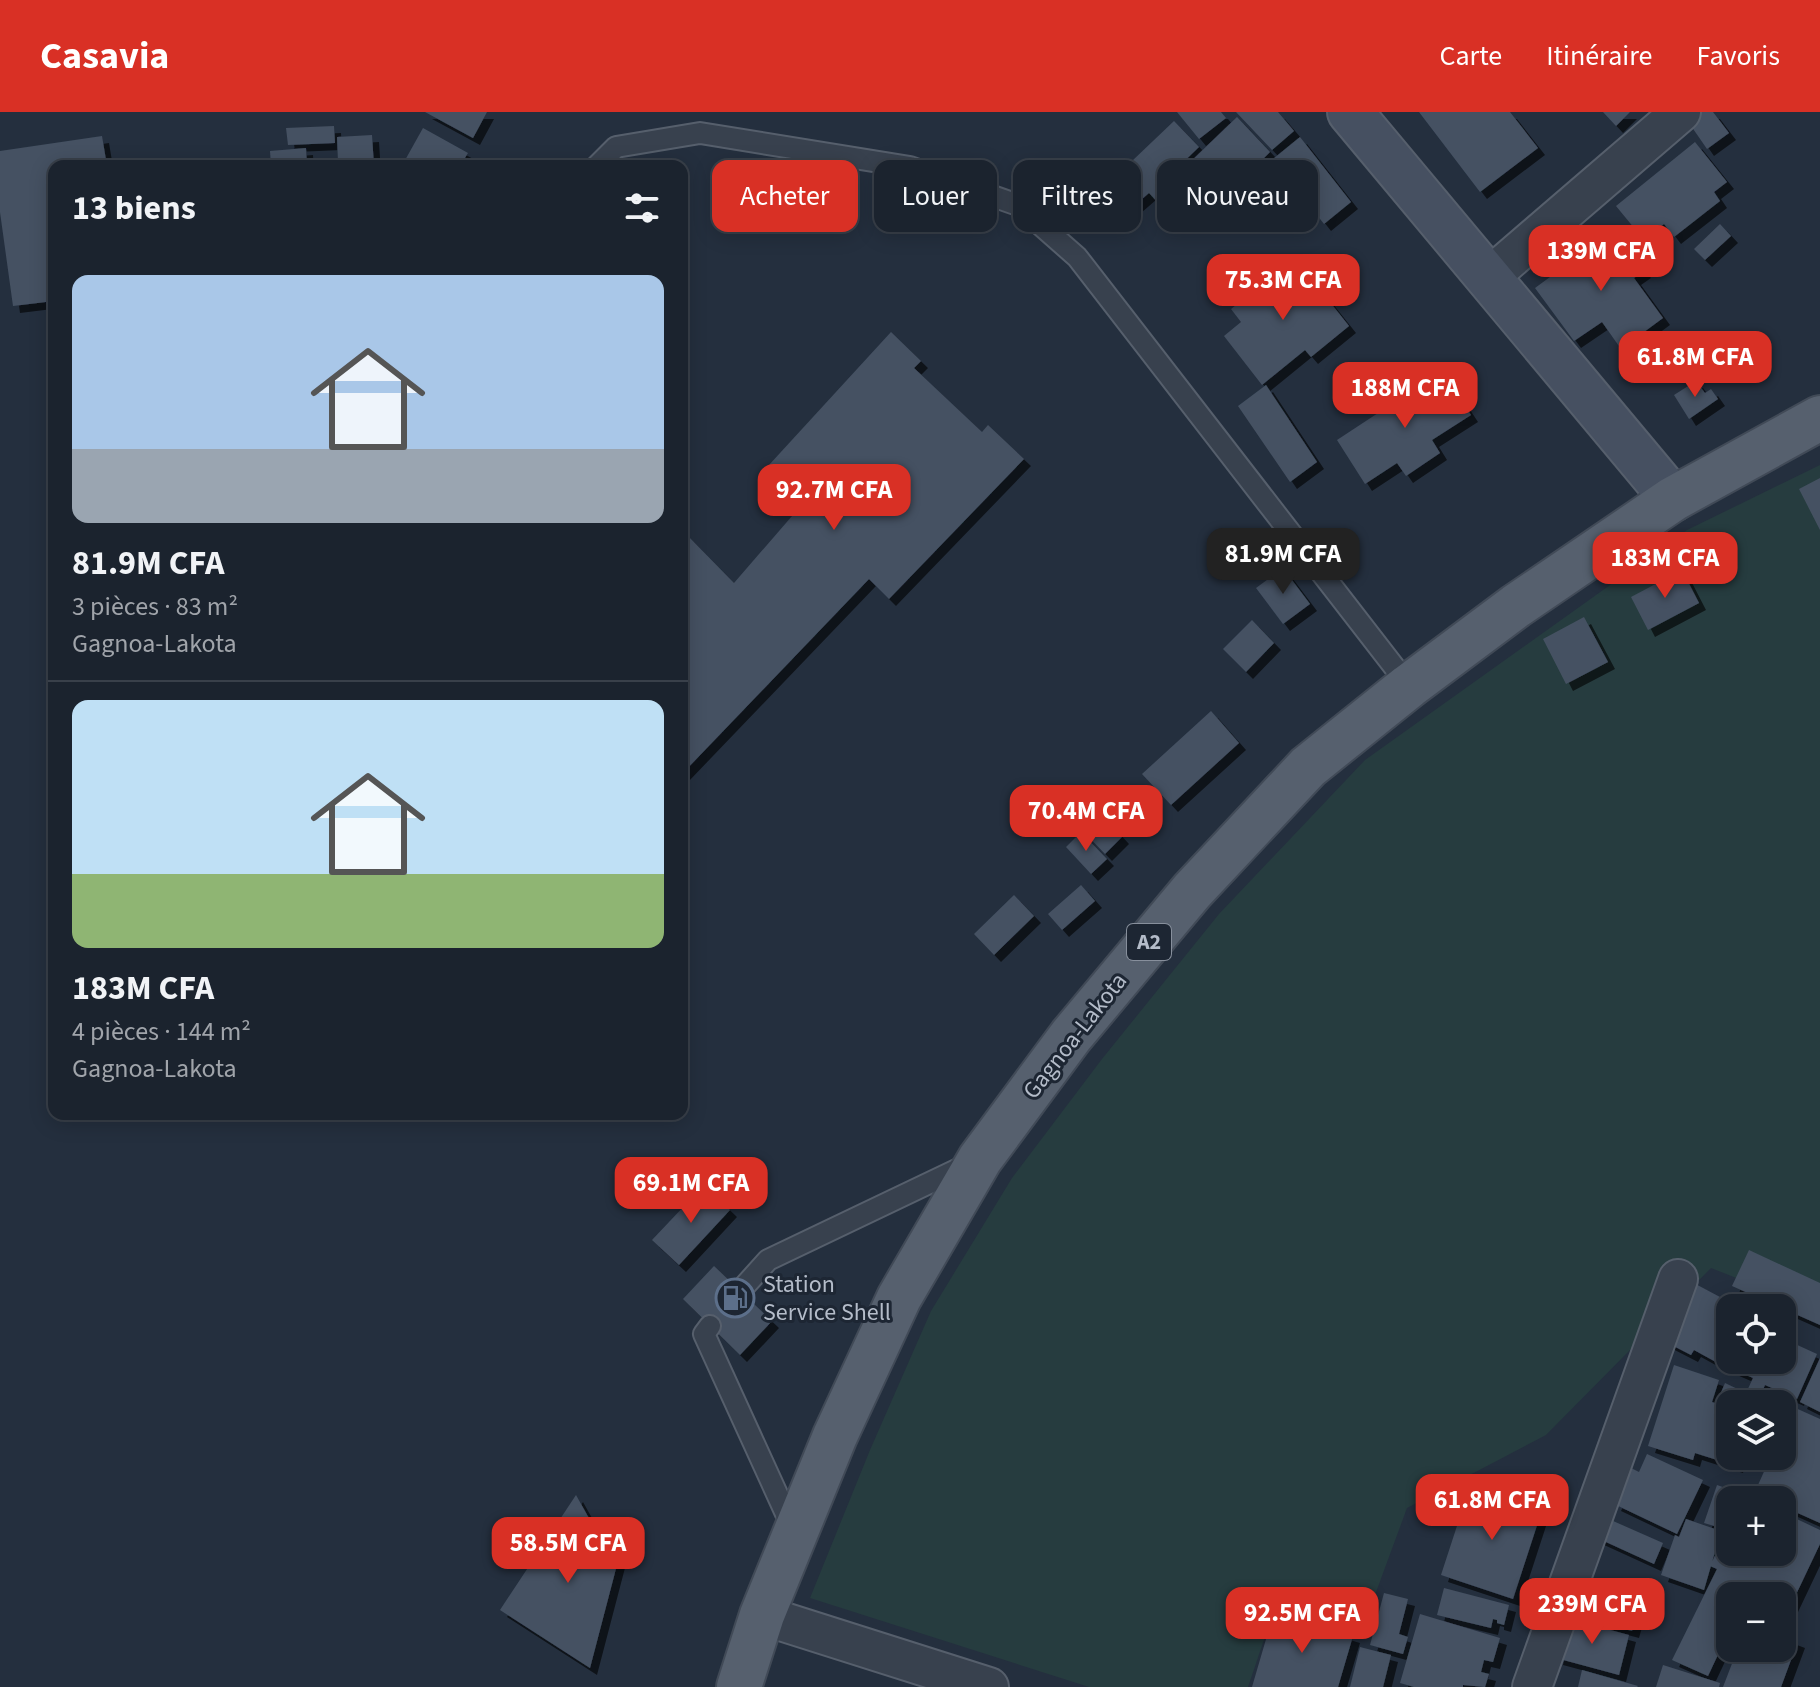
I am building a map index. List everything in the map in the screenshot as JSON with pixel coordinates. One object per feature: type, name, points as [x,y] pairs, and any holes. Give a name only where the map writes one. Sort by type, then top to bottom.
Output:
[{"type":"main road","name":"Gagnoa-Lakota","points":[[739,1687],[762,1615],[795,1533],[835,1436],[899,1298],[980,1159],[1071,1036],[1192,891],[1308,767],[1409,686],[1516,606],[1673,499],[1820,418]]},
{"type":"street","points":[[1350,112],[1673,499]]},
{"type":"street","points":[[1488,278],[1681,112]]},
{"type":"street","points":[[1532,1687],[1678,1279]]},
{"type":"street","points":[[762,1615],[989,1687]]},
{"type":"lane","points":[[603,160],[616,147],[700,133],[910,167],[1018,205],[1077,257],[1409,686]]},
{"type":"lane","points":[[741,1290],[768,1260],[980,1159]]},
{"type":"lane","points":[[710,1326],[704,1334],[795,1533]]},
{"type":"green space","points":[[1820,465],[1820,1311],[1796,1302],[1796,1294],[1777,1294],[1711,1268],[1546,1435],[1407,1508],[1361,1633],[1274,1610],[1248,1687],[1089,1687],[810,1598],[931,1311],[1012,1178],[1102,1059],[1219,914],[1365,760],[1687,530]]},
{"type":"building","points":[[425,112],[487,112],[473,138]]},
{"type":"building","points":[[1177,112],[1221,112],[1226,118],[1199,139]]},
{"type":"building","points":[[1236,112],[1278,112],[1294,131],[1272,150]]},
{"type":"building","points":[[1419,112],[1510,112],[1538,148],[1480,192]]},
{"type":"building","points":[[1603,112],[1630,112],[1616,126]]},
{"type":"building","points":[[1698,112],[1713,112],[1729,133],[1707,149],[1687,120]]},
{"type":"building","points":[[1237,117],[1270,152],[1262,160],[1192,160]]},
{"type":"building","points":[[1174,121],[1199,147],[1186,160],[1157,160],[1157,202],[1149,193],[1141,200],[1141,160],[1133,160]]},
{"type":"building","points":[[334,126],[335,143],[288,145],[286,128]]},
{"type":"building","points":[[423,128],[468,153],[464,160],[405,160]]},
{"type":"building","points":[[372,135],[374,160],[338,160],[337,137]]},
{"type":"building","points":[[102,136],[106,160],[48,160],[48,302],[13,306],[0,212],[0,151]]},
{"type":"building","points":[[1300,137],[1351,202],[1324,224],[1318,216],[1318,160],[1273,159]]},
{"type":"building","points":[[1695,142],[1727,182],[1714,192],[1720,201],[1674,237],[1664,224],[1644,240],[1616,206]]},
{"type":"building","points":[[306,148],[307,160],[271,160],[270,151]]},
{"type":"building","points":[[1720,224],[1731,236],[1705,260],[1694,249]]},
{"type":"building","points":[[1614,230],[1644,271],[1634,278],[1663,318],[1621,349],[1602,322],[1574,341],[1535,288]]},
{"type":"building","points":[[1295,258],[1349,326],[1311,357],[1305,350],[1262,385],[1224,336],[1241,322],[1231,309]]},
{"type":"building","points":[[891,332],[921,361],[914,368],[982,432],[988,425],[1024,459],[889,599],[869,579],[688,768],[688,536],[734,583],[805,501],[769,465]]},
{"type":"building","points":[[1442,371],[1471,415],[1432,440],[1440,453],[1406,476],[1397,463],[1365,484],[1337,440]]},
{"type":"building","points":[[1696,381],[1705,393],[1711,389],[1718,399],[1689,419],[1674,395]]},
{"type":"building","points":[[1266,385],[1317,462],[1290,482],[1238,406]]},
{"type":"building","points":[[1820,478],[1820,530],[1799,489]]},
{"type":"building","points":[[1283,568],[1310,604],[1283,624],[1256,588]]},
{"type":"building","points":[[1682,570],[1699,603],[1648,630],[1631,597]]},
{"type":"building","points":[[1584,617],[1608,662],[1566,684],[1543,639]]},
{"type":"building","points":[[1252,620],[1274,643],[1246,672],[1223,649]]},
{"type":"building","points":[[1211,711],[1239,743],[1171,805],[1142,774]]},
{"type":"building","points":[[1116,789],[1139,815],[1123,830],[1099,804]]},
{"type":"building","points":[[1100,813],[1122,837],[1105,854],[1082,830]]},
{"type":"building","points":[[1081,832],[1107,859],[1091,874],[1066,847]]},
{"type":"building","points":[[1081,885],[1095,901],[1062,930],[1048,914]]},
{"type":"building","points":[[1014,895],[1034,916],[994,955],[974,934]]},
{"type":"building","points":[[704,1185],[730,1210],[679,1265],[652,1240]]},
{"type":"building","points":[[1749,1250],[1820,1283],[1820,1325],[1796,1314],[1796,1294],[1750,1294],[1732,1286]]},
{"type":"building","points":[[714,1266],[772,1321],[740,1355],[683,1299]]},
{"type":"building","points":[[1688,1280],[1716,1295],[1716,1362],[1694,1350],[1691,1355],[1658,1338]]},
{"type":"building","points":[[1796,1344],[1817,1354],[1797,1399],[1796,1390],[1776,1390],[1765,1385],[1763,1390],[1747,1390],[1753,1378],[1744,1374],[1796,1374]]},
{"type":"building","points":[[1820,1358],[1820,1412],[1800,1402]]},
{"type":"building","points":[[1674,1365],[1719,1380],[1712,1402],[1716,1403],[1716,1460],[1695,1453],[1693,1460],[1648,1446]]},
{"type":"building","points":[[1725,1383],[1740,1390],[1722,1390]]},
{"type":"building","points":[[1796,1408],[1820,1419],[1820,1523],[1796,1512],[1796,1486],[1758,1486],[1765,1470],[1796,1470]]},
{"type":"building","points":[[1647,1454],[1703,1480],[1677,1534],[1614,1504],[1631,1468],[1639,1472]]},
{"type":"building","points":[[1470,1486],[1542,1510],[1513,1599],[1441,1575]]},
{"type":"building","points":[[1716,1488],[1716,1527],[1704,1523]]},
{"type":"building","points":[[576,1495],[595,1529],[624,1538],[590,1668],[500,1610]]},
{"type":"building","points":[[1604,1517],[1663,1543],[1654,1564],[1595,1537]]},
{"type":"building","points":[[1686,1519],[1716,1529],[1716,1548],[1704,1590],[1661,1575],[1675,1535],[1679,1537]]},
{"type":"building","points":[[1796,1519],[1820,1530],[1820,1544],[1796,1595],[1796,1582],[1716,1582],[1716,1659],[1708,1676],[1672,1660],[1717,1569],[1710,1566],[1716,1554],[1716,1566],[1796,1566]]},
{"type":"building","points":[[1444,1588],[1509,1605],[1504,1625],[1493,1619],[1491,1628],[1437,1615]]},
{"type":"building","points":[[1384,1593],[1408,1599],[1399,1634],[1408,1637],[1403,1654],[1370,1645]]},
{"type":"building","points":[[1606,1609],[1636,1617],[1632,1631],[1602,1623]]},
{"type":"building","points":[[1274,1612],[1353,1636],[1338,1687],[1252,1687]]},
{"type":"building","points":[[1420,1614],[1500,1638],[1493,1662],[1484,1660],[1481,1672],[1489,1674],[1485,1687],[1414,1687],[1400,1683]]},
{"type":"building","points":[[1566,1618],[1629,1635],[1619,1675],[1556,1658]]},
{"type":"building","points":[[1360,1647],[1391,1655],[1383,1687],[1350,1687]]},
{"type":"building","points":[[1733,1662],[1790,1662],[1781,1687],[1723,1687]]},
{"type":"building","points":[[1663,1665],[1720,1683],[1719,1687],[1656,1687]]},
{"type":"building","points":[[1582,1670],[1638,1686],[1578,1687]]},
{"type":"place","name":"Station Service Shell","points":[[735,1298]]}]
